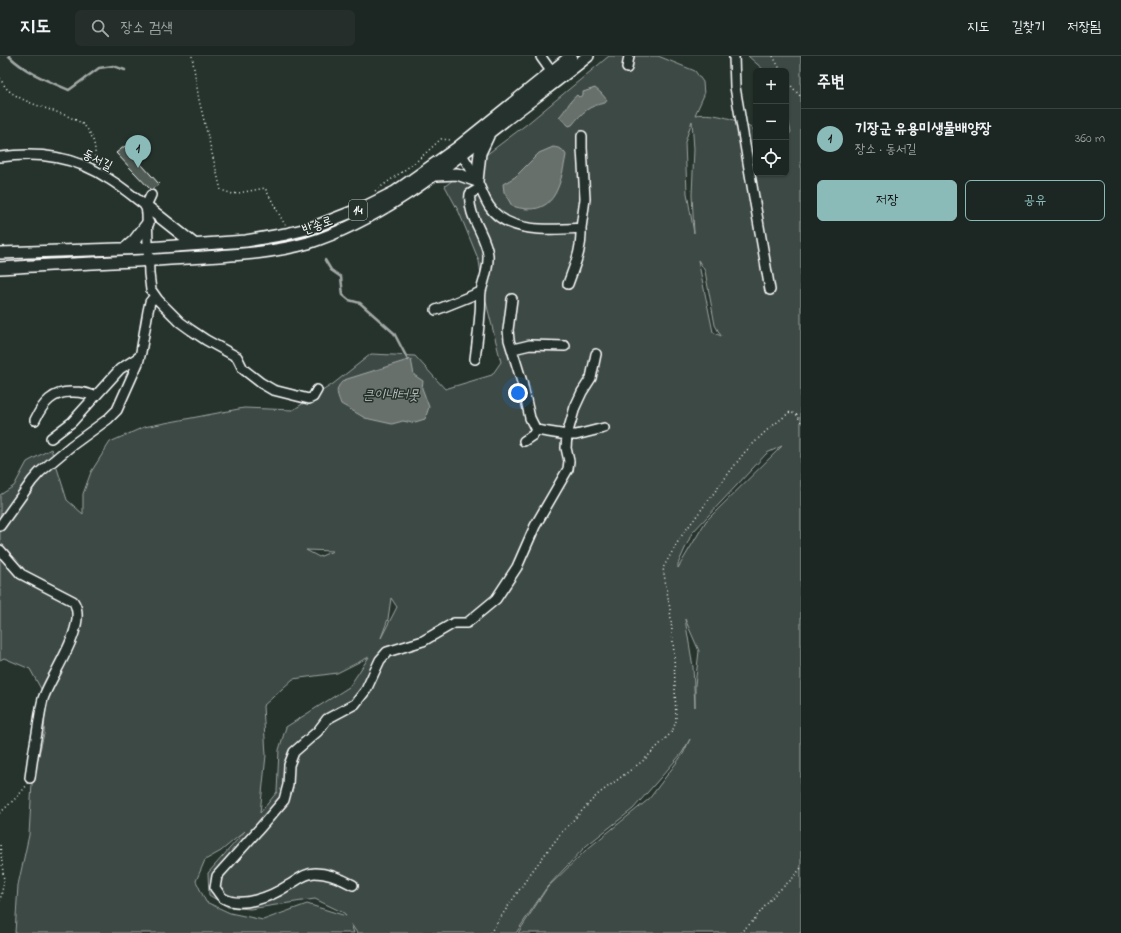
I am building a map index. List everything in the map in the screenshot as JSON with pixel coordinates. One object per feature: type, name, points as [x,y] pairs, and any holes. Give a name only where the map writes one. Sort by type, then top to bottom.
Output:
[{"type":"main road","name":"반송로","points":[[0,268],[148,261],[251,254],[307,243],[343,230],[401,198],[436,174],[459,151],[551,71],[571,56]]},
{"type":"main road","name":"반송로","points":[[0,253],[148,248],[246,241],[311,228],[367,206],[395,192],[490,132],[588,56]]},
{"type":"main road","points":[[436,174],[457,174],[479,184],[480,153],[490,132]]},
{"type":"main road","points":[[146,206],[174,230],[194,244]]},
{"type":"main road","points":[[126,248],[137,238],[148,223]]},
{"type":"main road","points":[[188,258],[185,256],[186,252],[208,250],[214,243]]},
{"type":"street","points":[[541,56],[551,71]]},
{"type":"street","points":[[627,68],[629,56]]},
{"type":"street","points":[[734,56],[735,87],[770,290]]},
{"type":"street","points":[[568,284],[579,256],[581,228],[586,199],[582,136]]},
{"type":"street","points":[[459,151],[479,184],[490,207],[499,217],[511,224],[526,227],[560,229],[581,228]]},
{"type":"street","name":"동서길","points":[[0,157],[41,155],[59,157],[80,163],[108,178],[146,206]]},
{"type":"street","points":[[475,359],[481,292],[488,268],[486,246],[472,213],[469,201],[470,194],[479,184]]},
{"type":"street","points":[[151,195],[146,206],[148,223],[148,261],[152,290],[164,307],[180,322],[206,340],[237,357],[243,369],[273,390],[309,399],[313,397],[317,390]]},
{"type":"street","points":[[436,310],[481,292]]},
{"type":"street","points":[[0,526],[40,472],[65,450],[108,420],[117,410],[139,357],[150,302],[155,296]]},
{"type":"street","points":[[512,299],[508,330],[509,340],[522,382],[530,418],[536,430]]},
{"type":"street","points":[[513,349],[530,345],[565,346]]},
{"type":"street","points":[[353,885],[340,878],[316,873],[304,875],[270,896],[247,902],[237,902],[222,897],[215,888],[217,876],[284,800],[288,785],[289,765],[294,752],[318,731],[327,719],[355,704],[366,690],[380,660],[387,652],[423,641],[454,623],[467,623],[496,599],[517,567],[535,526],[568,468],[569,461],[566,448],[567,435],[575,407],[591,378],[596,354]]},
{"type":"street","points":[[51,438],[72,422],[120,369],[139,357]]},
{"type":"street","points":[[35,420],[43,405],[50,397],[58,393],[86,392],[94,396]]},
{"type":"street","points":[[536,430],[576,435],[604,428]]},
{"type":"street","points":[[524,441],[533,435],[536,430]]},
{"type":"street","points":[[0,550],[21,574],[73,601],[78,610],[78,619],[65,657],[46,690],[42,702],[30,778]]},
{"type":"path","points":[[192,56],[199,100],[221,190],[233,194],[265,188],[286,226]]},
{"type":"path","points":[[773,56],[779,68]]},
{"type":"path","points":[[0,78],[7,90],[19,97],[77,120],[87,128],[92,136],[95,146],[95,156],[92,169]]},
{"type":"path","points":[[789,83],[801,97]]},
{"type":"path","points":[[374,192],[417,161],[441,139],[450,139],[459,151]]},
{"type":"path","points":[[490,933],[530,874],[562,832],[597,795],[644,760],[672,732],[676,721],[674,653],[670,609],[663,568],[680,538],[744,453],[766,430],[790,412],[797,415],[801,422]]},
{"type":"path","points":[[0,813],[26,787],[30,778]]},
{"type":"path","points":[[0,845],[4,881],[0,901]]},
{"type":"path","points":[[740,933],[753,921],[774,895],[792,879],[801,868]]},
{"type":"shaded area","points":[[609,56],[658,56],[695,71],[703,82],[704,95],[695,115],[703,114],[719,116],[735,120],[753,129],[753,176],[789,176],[789,134],[791,132],[789,123],[789,68],[762,68],[748,56],[801,56],[801,933],[518,933],[547,888],[586,850],[649,799],[683,754],[690,739],[682,753],[633,809],[586,846],[547,887],[516,933],[357,933],[351,924],[354,933],[15,933],[18,885],[29,835],[32,783],[44,734],[46,698],[30,669],[4,658],[0,660],[0,495],[14,486],[27,462],[51,449],[67,500],[83,514],[83,494],[91,472],[110,442],[144,427],[244,408],[293,410],[333,384],[371,354],[415,356],[445,389],[492,375],[501,362],[484,294],[479,261],[459,212],[445,186],[527,124]],"holes":[[[692,121],[694,149],[692,195],[694,233],[687,193],[685,142]],[[698,260],[705,271],[715,325],[721,336],[713,332]],[[782,446],[706,521],[678,568],[678,564],[692,533],[767,453]],[[306,550],[333,551],[319,557]],[[391,598],[397,607],[381,638],[388,619]],[[685,619],[699,651],[695,685],[695,707],[693,667]],[[369,657],[349,687],[286,727],[279,750],[277,792],[260,813],[266,755],[263,706],[293,679],[337,673]],[[245,831],[208,873],[209,895],[228,907],[250,909],[315,899],[344,913],[346,916],[307,904],[263,920],[230,913],[206,902],[196,881],[205,860],[221,851]]]},
{"type":"water","points":[[595,88],[607,100],[605,103],[590,108],[569,126],[559,117],[572,99],[577,95],[579,97],[583,95],[583,92]]},
{"type":"water","points":[[553,147],[561,149],[566,155],[561,179],[552,198],[546,204],[537,208],[526,209],[512,206],[504,192],[503,184],[515,177],[539,153]]},
{"type":"water","name":"큰이내터못","points":[[411,359],[414,375],[423,381],[422,388],[429,407],[425,419],[412,423],[403,421],[392,424],[365,418],[341,404],[337,391],[344,380]]},
{"type":"building","points":[[125,146],[159,184],[151,190],[116,153]]},
{"type":"waterway","points":[[9,56],[29,71],[45,80],[69,90],[99,68],[113,66],[125,70]]},
{"type":"waterway","points":[[325,260],[331,270],[341,277],[343,295],[349,300],[360,303],[394,333],[408,360]]},
{"type":"place","name":"기장군 유용미생물배양장","points":[[138,168]]}]
